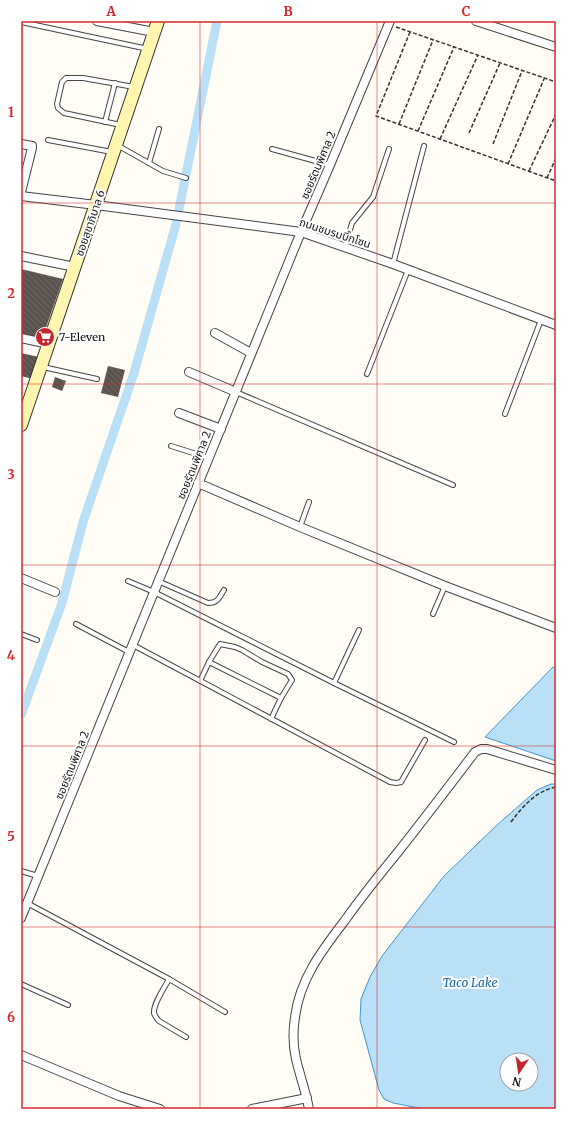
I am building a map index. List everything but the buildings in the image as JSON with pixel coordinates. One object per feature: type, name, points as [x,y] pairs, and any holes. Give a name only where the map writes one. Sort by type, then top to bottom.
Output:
[{"type":"street","points":[[97,21],[156,27]]},
{"type":"street","points":[[476,21],[556,47]]},
{"type":"street","name":"ซอยรัตนพิศาล 2","points":[[21,918],[251,353],[389,23]]},
{"type":"street","name":"ซอยสุขาภิบาล 6","points":[[21,425],[156,27]]},
{"type":"street","points":[[21,144],[32,146],[32,148],[21,192]]},
{"type":"street","name":"ถนนชมรมบิ๊กโซน","points":[[21,196],[301,232],[393,264],[556,326]]},
{"type":"street","points":[[21,256],[75,267]]},
{"type":"street","points":[[215,333],[251,353]]},
{"type":"street","points":[[21,338],[49,344]]},
{"type":"street","points":[[189,372],[236,392]]},
{"type":"street","points":[[179,413],[221,429]]},
{"type":"street","points":[[198,483],[300,527],[445,586],[556,628]]},
{"type":"street","points":[[21,578],[55,592]]},
{"type":"street","points":[[309,1109],[296,1057],[294,1018],[304,983],[313,964],[327,943],[366,891],[476,752],[481,749],[487,749],[556,770]]},
{"type":"street","points":[[21,1055],[119,1096],[160,1109]]},
{"type":"street","points":[[252,1109],[307,1098]]},
{"type":"lane","points":[[21,22],[149,49]]},
{"type":"lane","points":[[123,126],[61,111],[57,104],[62,82],[66,78],[74,77],[115,83],[136,88]]},
{"type":"lane","points":[[104,122],[115,83]]},
{"type":"lane","points":[[149,163],[159,129]]},
{"type":"lane","points":[[48,140],[115,149],[164,171],[186,178]]},
{"type":"lane","points":[[393,264],[424,146]]},
{"type":"lane","points":[[272,149],[330,166]]},
{"type":"lane","points":[[345,247],[352,223],[373,197],[389,149]]},
{"type":"lane","points":[[367,374],[408,270]]},
{"type":"lane","points":[[504,414],[540,320]]},
{"type":"lane","points":[[41,366],[97,379]]},
{"type":"lane","points":[[236,392],[453,485]]},
{"type":"lane","points":[[171,446],[209,458]]},
{"type":"lane","points":[[300,527],[309,502]]},
{"type":"lane","points":[[128,581],[154,592],[454,742]]},
{"type":"lane","points":[[158,581],[208,603],[216,602],[224,590]]},
{"type":"lane","points":[[433,614],[445,586]]},
{"type":"lane","points":[[76,624],[200,681],[390,782],[401,782],[425,740]]},
{"type":"lane","points":[[334,683],[359,630]]},
{"type":"lane","points":[[21,634],[37,640]]},
{"type":"lane","points":[[200,681],[220,644],[242,650],[262,662],[288,674],[292,680],[271,719]]},
{"type":"lane","points":[[209,662],[281,698]]},
{"type":"lane","points":[[21,871],[38,876]]},
{"type":"lane","points":[[27,903],[169,979],[225,1012]]},
{"type":"lane","points":[[169,979],[155,1005],[154,1012],[159,1021],[186,1037]]},
{"type":"lane","points":[[21,984],[68,1005]]},
{"type":"path","points":[[389,23],[410,32],[556,82]]},
{"type":"path","points":[[410,32],[376,116],[556,181]]},
{"type":"path","points":[[399,124],[433,40]]},
{"type":"path","points":[[418,131],[454,47]]},
{"type":"path","points":[[440,139],[478,55]]},
{"type":"path","points":[[469,133],[500,63]]},
{"type":"path","points":[[493,144],[522,71]]},
{"type":"path","points":[[508,164],[544,78]]},
{"type":"path","points":[[529,171],[556,114]]},
{"type":"path","points":[[547,178],[556,158]]},
{"type":"path","points":[[511,822],[534,797],[544,791],[556,787]]},
{"type":"water","points":[[553,667],[556,668],[556,761],[485,737]]},
{"type":"water","name":"Taco Lake","points":[[551,784],[556,784],[556,1109],[424,1109],[393,1103],[384,1099],[379,1090],[360,1020],[361,999],[370,977],[382,956],[444,876],[497,825],[537,790]]},
{"type":"waterway","points":[[21,715],[62,603],[83,522],[134,373],[176,224],[217,21]]},
{"type":"place","name":"7-Eleven","points":[[45,337]]}]
